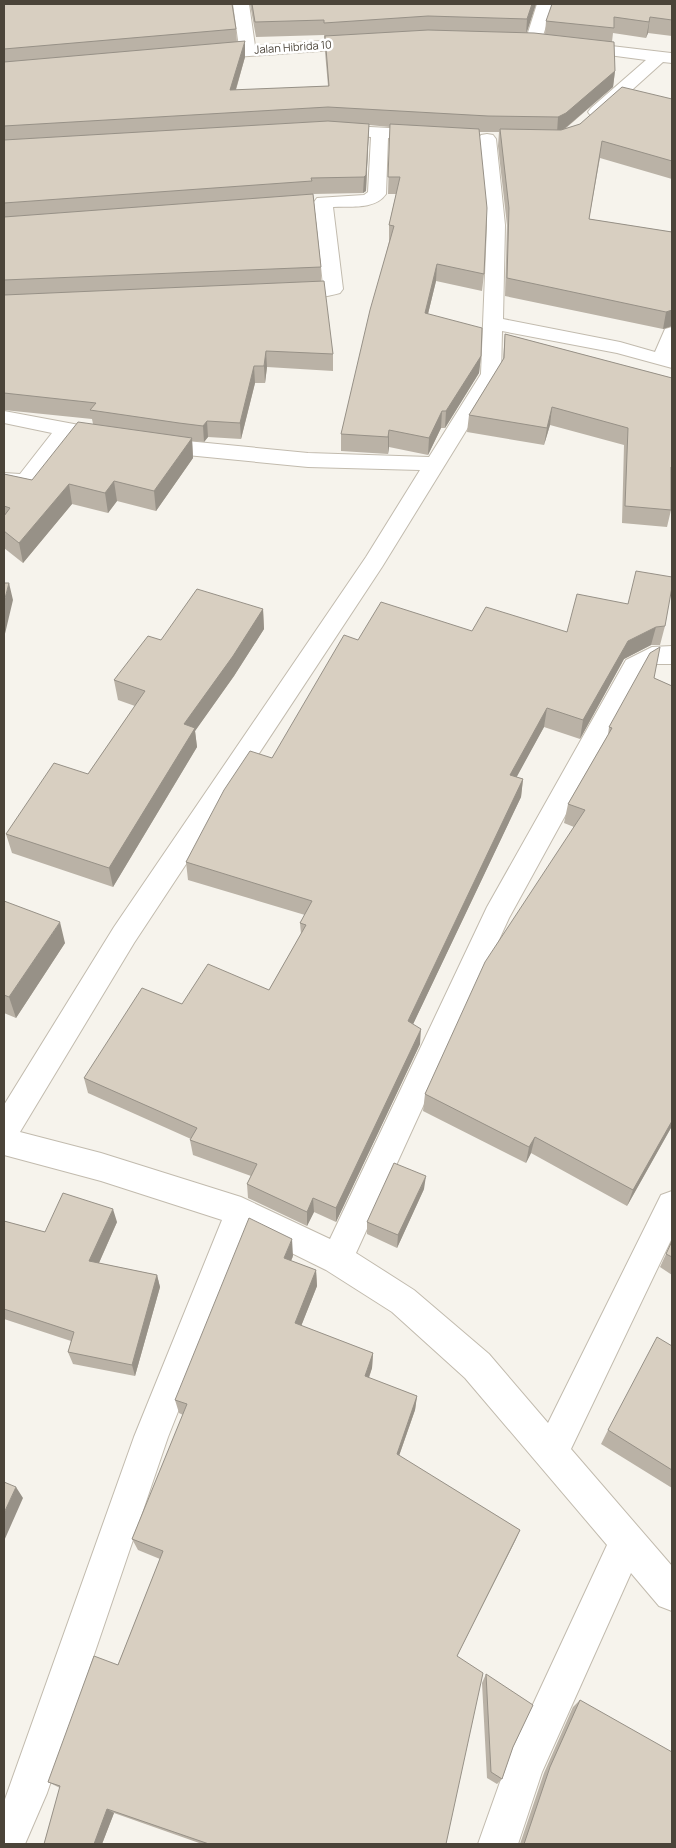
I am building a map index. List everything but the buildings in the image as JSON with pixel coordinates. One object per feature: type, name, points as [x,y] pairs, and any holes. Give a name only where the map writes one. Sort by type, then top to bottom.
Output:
[{"type":"street","points":[[241,4],[248,50]]},
{"type":"street","points":[[533,42],[545,4]]},
{"type":"street","points":[[514,41],[558,44],[666,57]]},
{"type":"street","name":"Jalan Hibrida 10","points":[[189,56],[248,50],[377,42]]},
{"type":"street","points":[[586,122],[666,57]]},
{"type":"street","points":[[318,130],[448,137]]},
{"type":"street","points":[[303,203],[369,200],[374,198],[377,194],[380,132]]},
{"type":"street","points":[[4,1131],[124,935],[353,594],[491,374],[496,225],[496,139],[468,138]]},
{"type":"street","points":[[270,294],[326,292],[333,289],[322,202]]},
{"type":"street","points":[[493,323],[620,348],[667,361],[672,333]]},
{"type":"street","points":[[4,417],[166,447],[308,460],[434,464]]},
{"type":"street","points":[[4,480],[15,482],[27,480],[66,430]]},
{"type":"street","points":[[337,1259],[498,915],[536,846],[636,666],[652,656],[672,655]]},
{"type":"street","points":[[4,1141],[101,1168],[241,1212],[337,1259],[403,1301],[469,1360],[552,1452],[672,1594]]},
{"type":"street","points":[[552,1452],[672,1204]]},
{"type":"street","points":[[5,1844],[28,1793],[151,1437],[241,1212]]},
{"type":"street","points":[[498,1844],[524,1768],[627,1542]]}]
